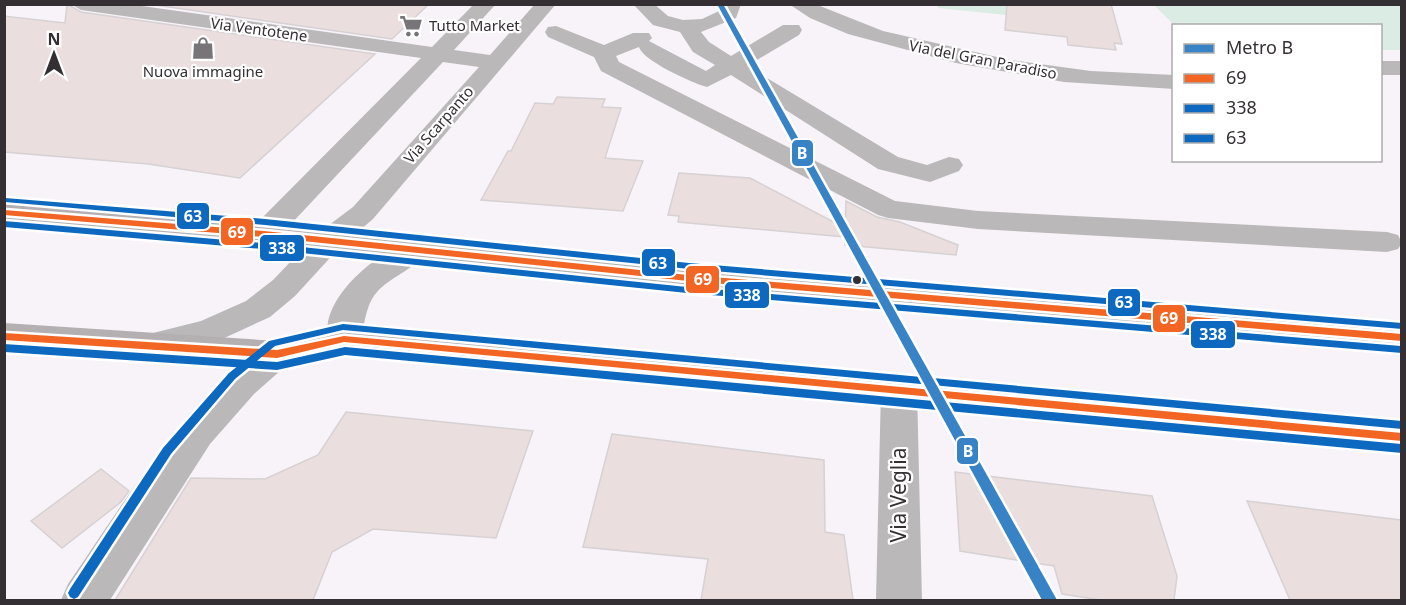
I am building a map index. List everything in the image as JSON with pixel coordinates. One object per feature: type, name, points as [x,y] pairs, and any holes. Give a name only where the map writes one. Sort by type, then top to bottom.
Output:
[{"type":"main road","points":[[4,212],[328,240],[412,251],[700,279],[1401,338]]},
{"type":"main road","points":[[4,336],[277,354],[344,339],[1401,436]]},
{"type":"street","name":"Via Ventotene","points":[[81,4],[494,62]]},
{"type":"street","points":[[264,234],[486,4]]},
{"type":"street","name":"Via Scarpanto","points":[[152,345],[209,332],[258,309],[284,288],[328,240],[363,213],[546,4]]},
{"type":"street","points":[[643,4],[658,20],[687,27],[723,18],[729,14],[731,4]]},
{"type":"street","name":"Via del Gran Paradiso","points":[[800,4],[846,27],[885,39],[1002,65],[1094,79],[1172,82]]},
{"type":"street","points":[[687,27],[701,47],[888,163],[930,174],[950,165]]},
{"type":"street","points":[[556,32],[604,53],[645,43],[677,66],[707,80],[791,30]]},
{"type":"street","points":[[604,53],[609,66],[628,77],[888,209],[978,220],[1387,242]]},
{"type":"street","points":[[1382,68],[1401,68]]},
{"type":"street","points":[[344,339],[350,306],[362,286],[380,270],[412,251]]},
{"type":"street","points":[[84,600],[196,433],[241,384],[277,354]]},
{"type":"street","name":"Via Veglia","points":[[899,389],[899,600]]},
{"type":"shaded area","points":[[938,4],[1042,5],[1044,19],[938,8]]},
{"type":"shaded area","points":[[1154,5],[1401,5],[1401,50],[1382,50],[1382,24],[1173,24]]},
{"type":"building","points":[[67,4],[81,12],[375,54],[240,178],[148,164],[4,152],[4,16],[65,23]]},
{"type":"building","points":[[148,4],[429,4],[392,39]]},
{"type":"building","points":[[1007,4],[1111,4],[1122,44],[1114,43],[1116,50],[1068,45],[1067,37],[1005,30]]},
{"type":"building","points":[[557,97],[605,99],[602,107],[621,108],[605,158],[643,161],[623,211],[481,200],[508,151],[511,151],[535,103],[553,104]]},
{"type":"building","points":[[679,173],[750,178],[845,228],[846,201],[877,217],[900,222],[958,245],[956,255],[845,245],[845,237],[678,222],[679,216],[668,215]]},
{"type":"building","points":[[346,412],[533,431],[496,538],[373,529],[332,552],[313,600],[115,600],[191,478],[265,479],[318,455]]},
{"type":"building","points":[[612,434],[824,460],[825,532],[844,535],[853,600],[701,600],[708,559],[583,547]]},
{"type":"building","points":[[101,469],[129,491],[121,502],[62,548],[31,521]]},
{"type":"building","points":[[955,472],[1152,496],[1177,576],[1174,600],[1101,600],[1062,594],[1054,566],[960,551]]},
{"type":"building","points":[[1247,501],[1401,520],[1401,600],[1290,600]]},
{"type":"metro line","name":"B","points":[[720,4],[1050,600]]},
{"type":"transit line","name":"63","points":[[5,200],[265,222],[689,266],[1402,326]]},
{"type":"transit line","name":"69","points":[[4,212],[264,234],[688,278],[1402,338]]},
{"type":"transit line","name":"338","points":[[4,224],[263,246],[687,290],[1401,350]]},
{"type":"transit line","name":"63","points":[[74,593],[167,451],[232,376],[272,343],[343,327],[1402,425]]},
{"type":"transit line","name":"69","points":[[4,336],[277,354],[344,339],[1402,437]]},
{"type":"transit line","name":"338","points":[[4,348],[277,366],[345,351],[1401,449]]},
{"type":"place","name":"Tutto Market","points":[[411,26]]},
{"type":"place","name":"Nuova immagine","points":[[203,48]]}]
